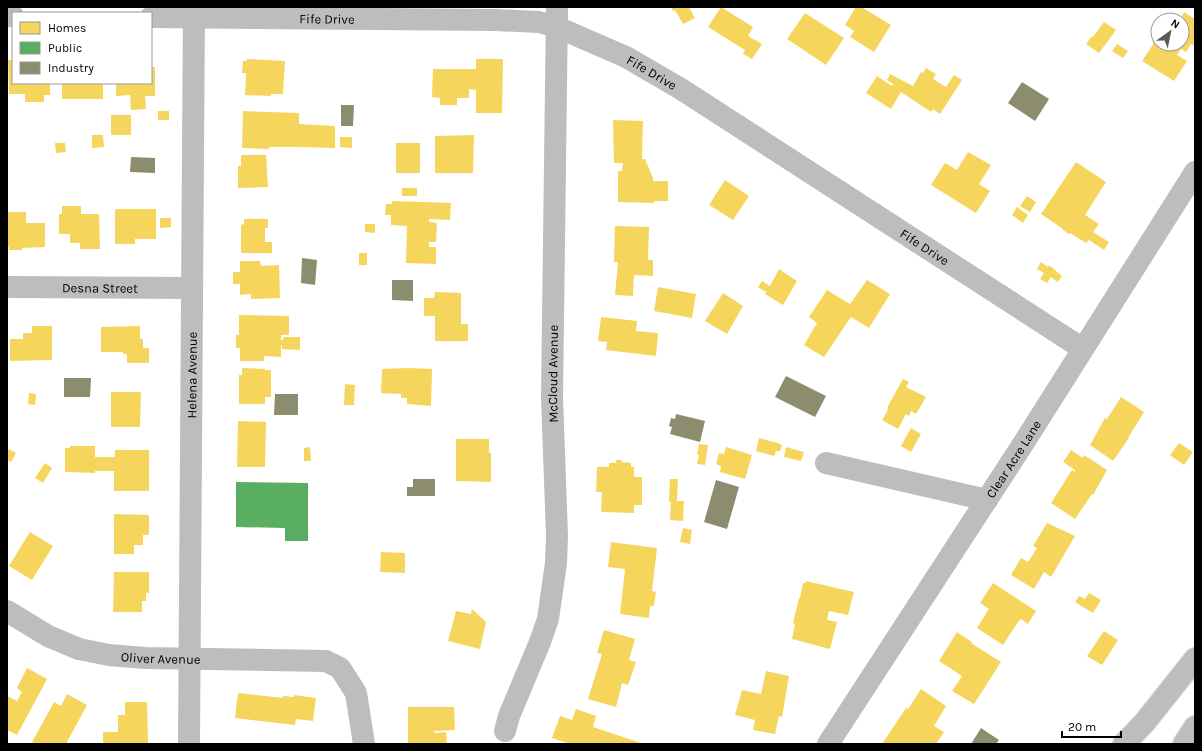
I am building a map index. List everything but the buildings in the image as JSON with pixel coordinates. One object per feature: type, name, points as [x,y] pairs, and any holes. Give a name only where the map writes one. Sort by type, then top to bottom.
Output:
[{"type":"main road","name":"Fife Drive","points":[[152,17],[194,12],[520,20],[539,22],[557,17],[681,89],[1083,349]]},
{"type":"main road","name":"Helena Avenue","points":[[189,744],[194,12]]},
{"type":"main road","name":"McCloud Avenue","points":[[505,731],[509,716],[548,619],[556,563],[557,536],[552,398],[557,17]]},
{"type":"main road","name":"Clear Acre Lane","points":[[828,744],[1023,444],[1195,172]]},
{"type":"main road","name":"Desna Street","points":[[7,287],[192,288]]},
{"type":"main road","points":[[826,463],[987,500]]},
{"type":"main road","name":"Oliver Avenue","points":[[7,611],[48,636],[79,649],[109,655],[326,661],[340,668],[356,693],[364,744]]},
{"type":"main road","points":[[1124,744],[1145,722],[1195,659]]},
{"type":"main road","points":[[1184,744],[1195,727]]}]
